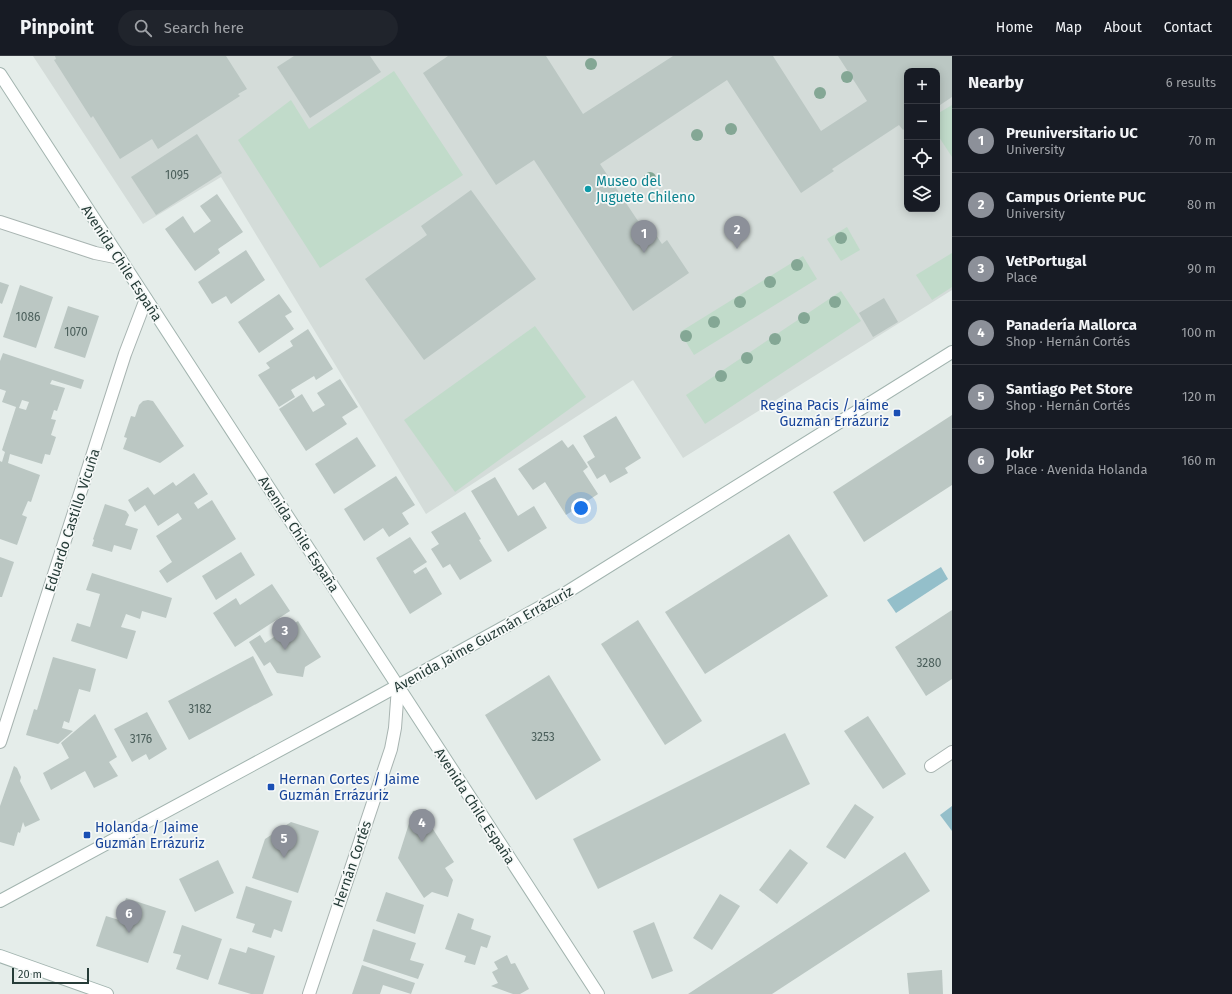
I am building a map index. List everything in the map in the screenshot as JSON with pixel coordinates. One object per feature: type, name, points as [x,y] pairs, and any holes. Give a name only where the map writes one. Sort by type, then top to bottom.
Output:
[{"type":"street","name":"Avenida Chile España","points":[[0,74],[598,994]]},
{"type":"street","points":[[0,222],[95,253],[120,258]]},
{"type":"street","name":"Eduardo Castillo Vicuña","points":[[0,742],[125,354],[146,299]]},
{"type":"street","name":"Avenida Jaime Guzmán Errázuriz","points":[[0,901],[398,687],[564,594],[952,352]]},
{"type":"street","name":"Hernán Cortés","points":[[309,994],[391,749],[395,728],[398,687]]},
{"type":"street","points":[[931,766],[952,752]]},
{"type":"street","points":[[0,956],[107,994]]},
{"type":"shaded area","points":[[33,56],[952,56],[952,290],[683,458],[633,380],[426,514],[221,177],[143,224]]},
{"type":"green space","points":[[394,71],[463,175],[320,268],[238,140],[291,100],[309,129]]},
{"type":"green space","points":[[952,105],[952,157],[940,139],[940,112]]},
{"type":"green space","points":[[847,227],[860,250],[841,261],[827,239]]},
{"type":"green space","points":[[952,253],[952,287],[932,300],[916,275]]},
{"type":"green space","points":[[803,256],[817,279],[694,355],[680,332]]},
{"type":"green space","points":[[841,291],[861,321],[705,424],[686,395]]},
{"type":"green space","points":[[535,326],[586,397],[455,492],[404,420]]},
{"type":"water","points":[[941,567],[948,579],[896,613],[887,600]]},
{"type":"water","points":[[952,806],[952,831],[940,815]]},
{"type":"building","points":[[55,56],[226,56],[247,89],[238,94],[240,96],[158,149],[152,139],[120,159],[93,116],[91,118],[54,60],[56,59]]},
{"type":"building","points":[[294,56],[370,56],[381,72],[310,118],[277,67]]},
{"type":"building","points":[[448,56],[546,56],[583,114],[673,56],[773,56],[821,131],[867,101],[838,56],[952,56],[952,97],[940,105],[940,68],[904,68],[904,129],[903,130],[899,125],[832,169],[834,171],[801,193],[727,80],[600,164],[640,224],[646,220],[662,244],[667,240],[689,273],[633,311],[534,160],[496,185],[423,73]]},
{"type":"building","points":[[197,134],[222,173],[156,215],[131,177]]},
{"type":"building","points":[[471,190],[536,279],[424,360],[365,279],[427,235],[421,226]]},
{"type":"building","points":[[217,194],[243,232],[218,249],[220,253],[195,271],[165,229],[183,216],[194,233],[211,221],[200,206]]},
{"type":"building","points":[[246,250],[265,280],[231,304],[226,296],[212,304],[198,282]]},
{"type":"building","points":[[0,282],[9,285],[2,304],[0,303]]},
{"type":"building","points":[[20,285],[53,297],[36,348],[3,337]]},
{"type":"building","points":[[279,294],[292,312],[285,316],[294,329],[259,353],[238,322]]},
{"type":"building","points":[[884,298],[898,322],[873,337],[859,313]]},
{"type":"building","points":[[68,306],[99,316],[85,358],[54,348]]},
{"type":"building","points":[[308,329],[333,369],[316,380],[314,376],[291,390],[295,397],[279,407],[258,375],[270,368],[266,363],[293,346],[290,341]]},
{"type":"building","points":[[3,353],[84,380],[81,389],[52,380],[50,384],[65,388],[57,411],[54,410],[51,419],[56,420],[51,435],[56,437],[50,455],[45,454],[42,464],[10,454],[8,463],[40,475],[31,502],[28,501],[22,515],[27,517],[17,545],[0,539],[0,461],[2,462],[5,452],[2,450],[16,407],[2,402],[6,391],[0,389],[0,361]],"holes":[[[22,400],[29,402],[26,410],[19,408]]]},
{"type":"building","points":[[340,379],[358,407],[342,417],[347,424],[306,451],[279,409],[302,394],[313,412],[325,405],[317,393]]},
{"type":"building","points":[[143,401],[153,401],[184,446],[160,463],[123,449],[127,438],[124,437],[131,416],[135,417],[139,405]]},
{"type":"building","points":[[952,415],[952,485],[864,542],[833,492]]},
{"type":"building","points":[[616,416],[641,458],[625,468],[628,473],[610,483],[605,474],[597,479],[587,462],[595,457],[583,436]]},
{"type":"building","points":[[357,437],[376,466],[334,494],[315,464]]},
{"type":"building","points":[[562,440],[568,448],[573,444],[588,467],[583,471],[598,494],[566,515],[545,482],[533,490],[518,469]]},
{"type":"building","points":[[194,473],[208,494],[194,503],[198,509],[212,500],[236,539],[167,583],[159,571],[172,562],[156,536],[182,519],[178,513],[158,526],[145,505],[135,512],[128,500],[148,487],[154,495],[173,482],[176,486]]},
{"type":"building","points":[[396,476],[415,505],[402,513],[409,524],[389,537],[383,528],[364,541],[344,509]]},
{"type":"building","points":[[495,477],[518,516],[534,506],[547,528],[508,552],[471,491]]},
{"type":"building","points":[[105,504],[126,511],[129,515],[125,525],[138,529],[131,550],[114,545],[112,552],[92,546]]},
{"type":"building","points":[[465,512],[481,539],[479,540],[492,561],[460,580],[450,564],[443,568],[431,549],[439,544],[431,532]]},
{"type":"building","points":[[789,534],[828,596],[705,674],[665,612]]},
{"type":"building","points":[[410,537],[427,562],[413,571],[415,574],[426,567],[442,594],[410,614],[376,558]]},
{"type":"building","points":[[241,552],[255,575],[216,600],[202,576]]},
{"type":"building","points":[[0,557],[14,562],[2,597],[0,597]]},
{"type":"building","points":[[92,573],[172,598],[166,618],[142,611],[140,619],[126,614],[121,627],[136,631],[127,659],[71,641],[77,623],[90,627],[100,594],[86,590]]},
{"type":"building","points":[[272,584],[290,611],[235,647],[213,613],[236,598],[240,605]]},
{"type":"building","points":[[952,610],[952,679],[926,696],[895,647]]},
{"type":"building","points":[[638,620],[702,721],[665,745],[601,644]]},
{"type":"building","points":[[298,621],[321,657],[305,667],[303,677],[277,673],[270,662],[264,666],[249,642],[260,635],[265,643]]},
{"type":"building","points":[[253,656],[273,695],[189,740],[168,701]]},
{"type":"building","points":[[53,657],[96,669],[90,692],[79,689],[69,723],[64,721],[62,728],[73,731],[58,744],[26,735],[34,709],[37,710]]},
{"type":"building","points":[[549,675],[601,760],[536,800],[485,715]]},
{"type":"building","points":[[147,712],[167,749],[149,760],[146,754],[132,762],[114,729]]},
{"type":"building","points":[[95,714],[117,757],[109,762],[118,776],[94,788],[85,771],[51,790],[43,773],[69,758],[61,743]]},
{"type":"building","points":[[868,716],[906,774],[883,789],[844,731]]},
{"type":"building","points":[[785,733],[810,784],[598,889],[573,839]]},
{"type":"building","points":[[14,766],[17,768],[21,777],[20,781],[40,820],[25,827],[23,822],[14,846],[0,842],[0,806]]},
{"type":"building","points":[[855,804],[874,817],[845,859],[826,847]]},
{"type":"building","points":[[426,809],[435,823],[431,826],[454,862],[445,868],[453,880],[448,897],[432,892],[424,898],[398,858],[413,811]]},
{"type":"building","points":[[291,822],[319,831],[298,893],[252,878],[265,839]]},
{"type":"building","points":[[790,849],[808,863],[777,904],[759,890]]},
{"type":"building","points":[[905,852],[930,891],[772,994],[688,994]]},
{"type":"building","points":[[218,860],[234,893],[195,912],[179,879]]},
{"type":"building","points":[[246,886],[292,901],[282,932],[274,929],[271,938],[252,932],[255,924],[236,918]]},
{"type":"building","points":[[386,892],[424,905],[415,934],[376,921]]},
{"type":"building","points":[[720,894],[740,906],[712,950],[693,938]]},
{"type":"building","points":[[126,898],[166,911],[148,963],[96,946],[106,916],[119,920]]},
{"type":"building","points":[[458,913],[474,919],[471,929],[491,936],[487,948],[481,946],[475,965],[464,962],[466,956],[445,949]]},
{"type":"building","points":[[654,922],[673,971],[652,979],[633,931]]},
{"type":"building","points":[[182,925],[222,939],[208,980],[176,969],[181,955],[173,953]]},
{"type":"building","points":[[373,929],[416,943],[410,960],[424,964],[418,979],[363,961]]},
{"type":"building","points":[[248,947],[275,956],[263,994],[251,994],[218,984],[230,948],[246,953]]},
{"type":"building","points":[[507,955],[511,964],[515,963],[529,989],[520,994],[513,994],[491,986],[498,983],[492,972],[498,969],[494,962]]},
{"type":"building","points":[[362,965],[415,983],[411,994],[383,985],[380,994],[352,994]]},
{"type":"building","points":[[942,970],[943,994],[909,994],[907,973]]},
{"type":"place","name":"Museo del Juguete Chileno","points":[[588,189]]},
{"type":"place","name":"Campus Oriente PUC","points":[[737,249]]},
{"type":"place","name":"Preuniversitario UC","points":[[644,253]]},
{"type":"place","name":"Regina Pacis / Jaime Guzmán Errázuriz","points":[[897,413]]},
{"type":"place","name":"VetPortugal","points":[[285,650]]},
{"type":"place","name":"Hernan Cortes / Jaime Guzmán Errázuriz","points":[[271,787]]},
{"type":"place","name":"Holanda / Jaime Guzmán Errázuriz","points":[[87,835]]},
{"type":"place","name":"Panadería Mallorca","points":[[422,842]]},
{"type":"place","name":"Santiago Pet Store","points":[[284,858]]},
{"type":"place","name":"Jokr","points":[[129,933]]}]
